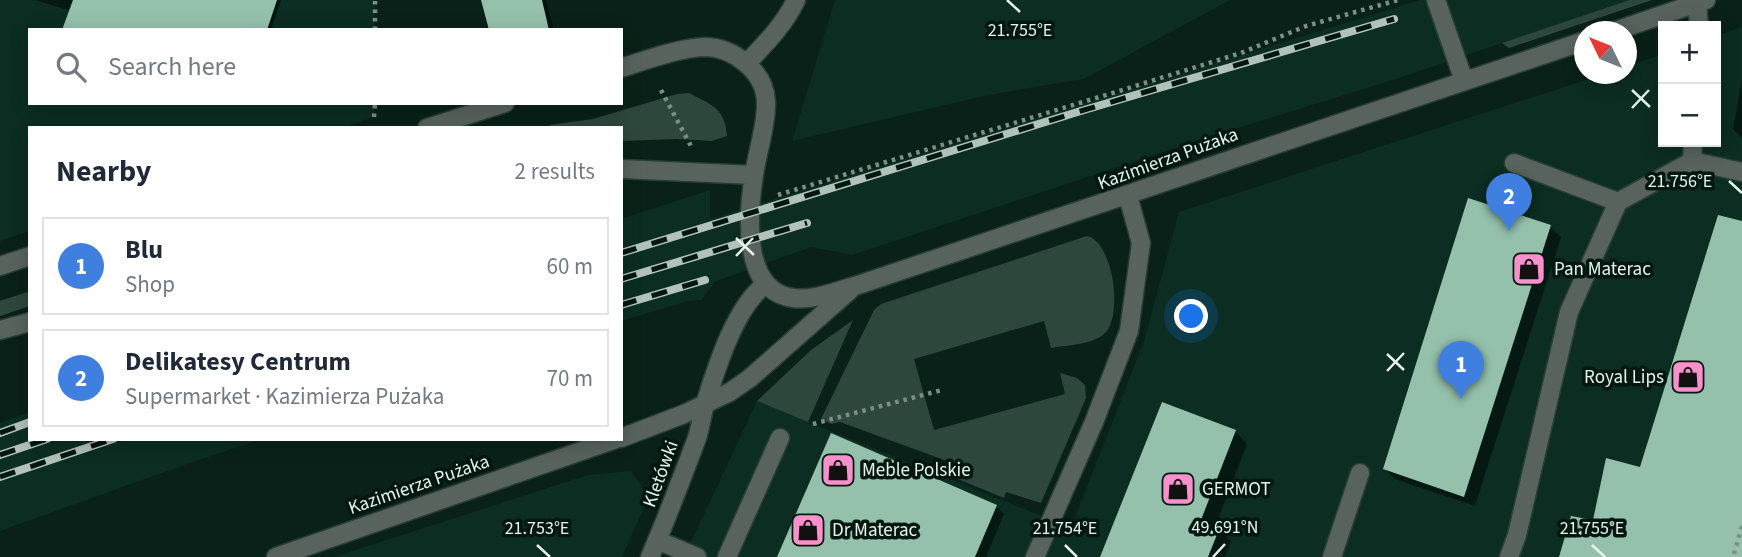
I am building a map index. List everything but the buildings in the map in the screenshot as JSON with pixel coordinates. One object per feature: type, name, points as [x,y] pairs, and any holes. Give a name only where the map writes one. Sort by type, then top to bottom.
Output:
[{"type":"street","points":[[747,63],[771,37],[796,0]]},
{"type":"street","points":[[1436,0],[1464,81]]},
{"type":"street","points":[[1637,24],[1702,2],[1700,21]]},
{"type":"street","name":"Kazimierza Pużaka","points":[[766,284],[773,291],[796,299],[855,286],[1574,44]]},
{"type":"street","points":[[623,67],[702,47],[720,49],[747,63],[755,73],[766,100],[751,199],[750,241],[754,261],[766,284]]},
{"type":"street","points":[[433,126],[499,105]]},
{"type":"street","points":[[1692,161],[1693,147]]},
{"type":"street","points":[[1509,557],[1517,535],[1569,312],[1618,202],[1692,161],[1742,172]]},
{"type":"street","points":[[1514,163],[1618,202]]},
{"type":"street","points":[[623,169],[754,174]]},
{"type":"street","points":[[1035,557],[1094,422],[1129,331],[1141,243],[1128,196]]},
{"type":"street","points":[[0,266],[28,257]]},
{"type":"street","name":"Kletówki","points":[[650,557],[697,437],[705,404],[743,307],[751,296],[766,284]]},
{"type":"street","points":[[623,437],[662,424],[730,392],[750,378],[855,286]]},
{"type":"street","points":[[0,330],[28,323]]},
{"type":"street","points":[[727,557],[780,438]]},
{"type":"street","name":"Kazimierza Pużaka","points":[[276,557],[315,551],[611,441]]},
{"type":"street","points":[[1332,557],[1360,474]]},
{"type":"street","points":[[657,540],[697,557]]},
{"type":"path","points":[[375,0],[375,28]]},
{"type":"path","points":[[751,199],[780,194],[1119,91],[1241,53],[1306,26],[1398,0]]},
{"type":"path","points":[[661,90],[692,148],[716,173]]},
{"type":"path","points":[[374,105],[374,117]]},
{"type":"path","points":[[813,424],[942,390]]},
{"type":"path","points":[[1734,554],[1742,526]]},
{"type":"shaded area","points":[[0,0],[375,0],[375,28],[28,28],[28,105],[375,105],[374,117],[348,126],[28,126],[28,232],[0,241]]},
{"type":"shaded area","points":[[835,0],[1230,0],[1084,79],[988,95],[792,141]]},
{"type":"shaded area","points":[[1420,0],[1629,0],[1396,79],[1193,142],[852,255],[811,247],[714,282],[702,300],[688,301],[623,320],[623,218],[710,190],[710,219]]},
{"type":"shaded area","points":[[1629,0],[1652,0],[1589,21],[1574,21],[1574,26],[1509,48],[1502,43]]},
{"type":"shaded area","points":[[1742,27],[1742,557],[684,557],[757,401],[1071,528],[1144,341],[1179,212],[1574,84],[1637,84],[1637,63],[1658,56],[1658,147],[1721,147],[1721,34]]},
{"type":"shaded area","points":[[689,93],[716,108],[723,119],[727,136],[712,141],[623,141],[623,126],[549,125],[593,119],[677,94]]},
{"type":"shaded area","points":[[1087,236],[1096,241],[1103,251],[1113,281],[1113,312],[1110,325],[1099,338],[1051,348],[1044,321],[914,359],[934,430],[1065,394],[1060,373],[1077,378],[1085,385],[1086,398],[1041,503],[1006,492],[1004,498],[943,473],[947,461],[840,422],[831,424],[821,419],[874,310],[881,304]]},
{"type":"shaded area","points":[[28,292],[28,307],[0,316],[0,301]]},
{"type":"shaded area","points":[[853,320],[808,422],[757,401],[811,350]]},
{"type":"shaded area","points":[[28,412],[28,441],[256,441],[0,531],[0,423]]},
{"type":"shaded area","points":[[631,471],[649,496],[622,557],[334,557],[588,475]]},
{"type":"railway","points":[[623,252],[1084,110],[1394,19]]},
{"type":"railway","points":[[623,278],[807,223]]},
{"type":"railway","points":[[623,304],[705,280]]},
{"type":"railway","points":[[0,433],[28,423]]},
{"type":"railway","points":[[0,455],[41,441]]},
{"type":"railway","points":[[0,477],[107,441]]},
{"type":"place","name":"Delikatesy Centrum","points":[[1509,231]]},
{"type":"place","name":"Pan Materac","points":[[1529,269]]},
{"type":"place","name":"Royal Lips","points":[[1688,377]]},
{"type":"place","name":"Blu","points":[[1461,399]]},
{"type":"place","name":"Meble Polskie","points":[[838,470]]},
{"type":"place","name":"GERMOT","points":[[1178,489]]},
{"type":"place","name":"Dr Materac","points":[[808,530]]}]
